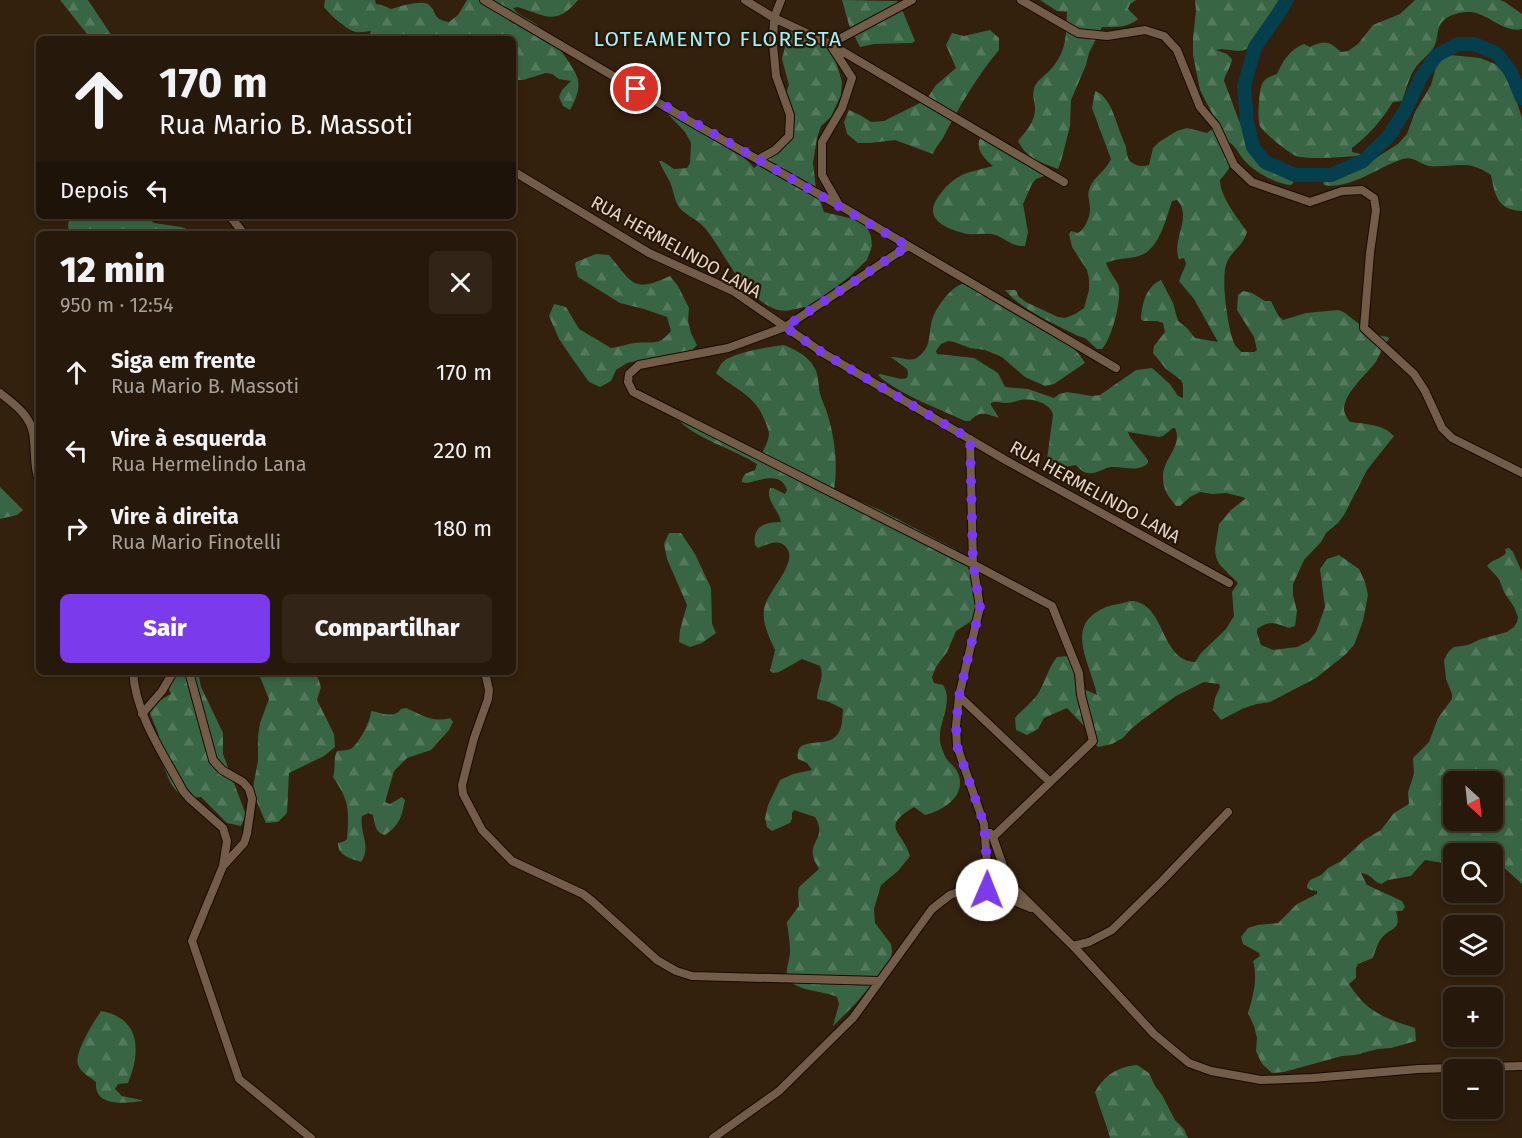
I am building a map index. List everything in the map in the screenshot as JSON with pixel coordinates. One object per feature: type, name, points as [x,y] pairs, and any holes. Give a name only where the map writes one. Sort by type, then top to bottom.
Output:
[{"type":"street","points":[[484,0],[1116,368]]},
{"type":"street","points":[[745,0],[774,18],[830,44],[1064,182]]},
{"type":"street","points":[[759,159],[776,150],[789,136],[790,115],[776,76],[773,44],[774,18],[781,0]]},
{"type":"street","points":[[830,44],[912,0]]},
{"type":"street","points":[[1020,0],[1078,33],[1107,36],[1145,30],[1164,36],[1177,50],[1200,107],[1216,126],[1234,165],[1252,182],[1310,202],[1342,191],[1362,190],[1374,198],[1376,210],[1364,328],[1413,374],[1425,391],[1442,428],[1452,438],[1522,473]]},
{"type":"street","points":[[830,44],[852,78],[842,108],[822,142],[822,175],[839,205]]},
{"type":"street","name":"RUA HERMELINDO LANA","points":[[516,173],[649,253],[733,291],[823,353],[970,439],[1229,583]]},
{"type":"street","points":[[232,219],[242,231]]},
{"type":"street","points":[[908,246],[785,327],[728,348],[639,365],[629,374],[628,378],[636,394],[1052,606],[1079,673],[1081,695],[1093,741],[993,837]]},
{"type":"street","points":[[0,393],[20,410],[33,430],[36,472]]},
{"type":"street","points":[[970,439],[973,564],[980,607],[959,696],[957,746],[984,824],[987,890],[994,898],[1004,897],[1036,910]]},
{"type":"street","points":[[133,675],[134,688],[142,714],[183,791],[223,828],[227,841],[223,866],[192,941],[238,1079],[310,1138]]},
{"type":"street","points":[[142,714],[162,691],[171,675]]},
{"type":"street","points":[[190,675],[213,760],[222,770],[243,782],[249,789],[252,799],[244,843],[223,866]]},
{"type":"street","points":[[486,675],[489,690],[488,699],[474,738],[462,785],[463,794],[482,830],[512,861],[583,894],[657,960],[676,971],[692,976],[879,981]]},
{"type":"street","points":[[959,696],[1050,782]]},
{"type":"street","points":[[1072,946],[1089,942],[1112,930],[1228,812]]},
{"type":"street","points":[[984,824],[993,837],[1011,885],[1154,1034],[1189,1063],[1211,1071],[1261,1080],[1418,1069],[1522,1066]]},
{"type":"street","points":[[966,891],[999,874],[1007,877]]},
{"type":"street","points":[[1004,897],[1011,885]]},
{"type":"street","points":[[713,1138],[779,1091],[853,1018],[932,909],[950,895],[958,892],[987,890]]},
{"type":"green space","points":[[60,0],[88,0],[112,36],[89,36]]},
{"type":"green space","points":[[325,0],[375,0],[376,4],[391,9],[424,3],[431,7],[440,19],[449,22],[458,15],[467,0],[578,0],[564,13],[550,17],[518,7],[513,8],[541,28],[567,59],[578,80],[575,99],[570,110],[563,106],[559,97],[571,81],[559,79],[552,74],[546,73],[518,80],[516,77],[516,36],[370,36],[371,31],[352,31],[334,18],[324,7]]},
{"type":"green space","points":[[842,0],[897,1],[915,41],[860,47],[849,25]]},
{"type":"green space","points":[[1040,0],[1136,0],[1130,4],[1128,9],[1138,19],[1126,25],[1102,27],[1089,53],[1071,100],[1070,126],[1058,169],[1030,156],[1018,141],[1030,126],[1033,118],[1035,86],[1060,56],[1066,35],[1067,12],[1057,11]]},
{"type":"green space","points":[[1195,0],[1279,0],[1264,31],[1254,44],[1240,51],[1216,50],[1227,54],[1232,59],[1224,81],[1251,146],[1263,161],[1284,173],[1294,182],[1291,185],[1285,184],[1260,173],[1245,161],[1232,144],[1226,141],[1231,162],[1220,180],[1221,187],[1230,207],[1247,232],[1229,258],[1225,269],[1226,304],[1235,345],[1241,352],[1257,350],[1254,337],[1237,310],[1238,295],[1243,291],[1252,293],[1265,301],[1271,301],[1283,320],[1306,313],[1339,310],[1372,334],[1389,339],[1375,363],[1348,396],[1344,409],[1350,422],[1379,427],[1394,436],[1367,470],[1344,515],[1304,560],[1293,584],[1297,611],[1295,626],[1289,628],[1269,623],[1257,629],[1257,633],[1261,645],[1273,650],[1297,647],[1309,641],[1316,632],[1325,607],[1320,569],[1327,559],[1339,555],[1359,569],[1365,582],[1368,595],[1363,621],[1354,645],[1316,678],[1270,702],[1244,708],[1221,720],[1213,710],[1219,684],[1204,682],[1176,696],[1112,744],[1098,747],[1084,726],[1067,708],[1044,718],[1038,729],[1027,735],[1016,730],[1015,718],[1037,696],[1057,657],[1069,656],[1086,690],[1097,695],[1083,648],[1082,636],[1084,626],[1091,617],[1104,608],[1131,601],[1144,605],[1152,612],[1175,652],[1184,659],[1195,662],[1226,629],[1234,616],[1232,592],[1238,583],[1219,564],[1215,550],[1219,524],[1246,498],[1226,493],[1200,492],[1180,506],[1176,506],[1166,491],[1163,477],[1163,471],[1176,444],[1175,428],[1159,437],[1128,432],[1148,460],[1148,463],[1140,468],[1111,467],[1090,473],[1084,472],[1076,465],[1056,469],[1050,466],[1047,459],[1053,415],[1045,404],[1025,400],[1008,403],[993,402],[991,405],[999,418],[983,414],[977,415],[970,421],[965,421],[908,395],[878,375],[907,378],[907,369],[891,357],[915,359],[918,357],[928,345],[932,320],[937,308],[957,286],[969,283],[983,288],[1013,312],[1056,334],[1080,355],[1085,363],[1054,384],[1045,386],[1025,377],[1002,357],[985,350],[948,341],[941,344],[936,351],[937,354],[974,358],[998,373],[1005,387],[1028,389],[1054,398],[1067,392],[1100,395],[1136,370],[1152,368],[1170,384],[1178,396],[1183,398],[1181,380],[1166,369],[1153,353],[1154,346],[1165,332],[1163,323],[1141,319],[1142,307],[1148,291],[1161,280],[1173,303],[1178,321],[1195,338],[1218,342],[1194,299],[1179,281],[1186,264],[1184,258],[1179,259],[1177,252],[1183,213],[1177,200],[1172,201],[1157,241],[1146,253],[1106,263],[1118,284],[1119,298],[1113,327],[1102,349],[1097,349],[1085,338],[1029,310],[1005,290],[1015,290],[1018,296],[1026,302],[1058,317],[1065,318],[1084,308],[1089,290],[1089,279],[1087,270],[1072,247],[1069,234],[1071,231],[1078,233],[1085,226],[1090,212],[1089,190],[1111,159],[1092,108],[1095,91],[1106,99],[1110,106],[1126,146],[1128,158],[1137,165],[1149,165],[1153,148],[1177,131],[1187,128],[1207,133],[1214,128],[1215,119],[1200,90],[1193,55]]},
{"type":"green space","points":[[1415,0],[1500,0],[1522,14],[1522,29],[1511,29],[1484,16],[1468,12],[1446,19],[1439,27],[1433,49],[1412,74],[1402,101],[1393,102],[1375,127],[1352,148],[1352,152],[1361,154],[1357,156],[1317,158],[1296,156],[1271,138],[1260,126],[1262,84],[1270,76],[1277,74],[1291,52],[1304,44],[1310,47],[1319,43],[1330,44],[1341,52],[1348,51],[1358,44],[1373,25],[1400,14]]},
{"type":"green space","points":[[794,27],[827,46],[835,58],[842,82],[841,95],[831,117],[821,126],[813,163],[816,189],[824,212],[857,220],[867,228],[872,246],[867,260],[810,307],[782,311],[765,304],[754,296],[736,275],[705,228],[679,208],[670,182],[659,161],[674,169],[687,168],[690,163],[691,143],[685,132],[665,111],[683,113],[693,117],[720,143],[744,158],[754,168],[790,134],[784,109],[784,97],[789,85],[782,59],[785,47],[784,36]]},
{"type":"green space","points":[[990,30],[999,38],[999,50],[970,90],[933,154],[895,140],[858,143],[847,134],[844,122],[849,110],[871,122],[884,121],[928,97],[936,85],[956,68],[946,45],[952,33],[964,36]]},
{"type":"green space","points":[[1451,55],[1480,58],[1495,64],[1502,70],[1515,96],[1522,118],[1522,211],[1507,208],[1502,204],[1496,195],[1491,175],[1468,165],[1431,166],[1407,158],[1354,181],[1334,186],[1324,185],[1323,182],[1327,178],[1368,163],[1398,144],[1407,134],[1415,112],[1431,85],[1437,64],[1442,58]]},
{"type":"green space","points":[[980,138],[1044,173],[1044,176],[1036,179],[1032,184],[1023,204],[1028,232],[1025,246],[1018,246],[995,235],[955,231],[936,219],[933,208],[943,190],[959,177],[993,166],[980,150]]},
{"type":"green space","points":[[69,219],[148,219],[154,223],[181,227],[188,231],[69,231]]},
{"type":"green space","points":[[596,254],[609,255],[628,278],[640,284],[648,284],[670,276],[689,308],[688,321],[697,345],[689,354],[653,363],[640,360],[627,363],[616,370],[611,381],[600,387],[589,382],[559,339],[549,316],[554,304],[566,307],[579,329],[611,348],[659,341],[671,331],[667,317],[620,303],[578,277],[576,262]]},
{"type":"green space","points":[[784,345],[805,357],[817,373],[820,394],[834,443],[836,471],[834,490],[880,510],[955,549],[965,558],[974,585],[976,602],[974,617],[956,631],[932,677],[934,683],[943,685],[946,692],[940,742],[946,758],[958,773],[960,781],[957,795],[939,810],[925,815],[914,807],[898,820],[896,830],[910,856],[898,871],[881,885],[874,909],[875,923],[891,944],[891,959],[856,1003],[833,1026],[839,1004],[837,997],[793,984],[787,976],[790,951],[787,922],[799,906],[799,887],[819,869],[813,850],[819,834],[818,824],[815,817],[794,810],[790,823],[772,831],[767,827],[765,818],[768,805],[780,780],[793,774],[812,770],[807,763],[798,759],[801,747],[835,737],[841,728],[843,709],[817,699],[822,675],[820,666],[802,659],[779,672],[770,671],[775,650],[765,626],[764,610],[788,564],[789,556],[788,550],[782,544],[774,543],[758,548],[755,545],[755,539],[761,526],[781,522],[769,497],[770,488],[785,494],[787,490],[780,480],[770,478],[742,482],[745,474],[755,470],[757,464],[692,431],[677,418],[761,455],[769,433],[760,411],[750,398],[716,373],[724,361],[735,355]]},
{"type":"green space","points":[[0,487],[23,510],[17,515],[0,519]]},
{"type":"green space","points":[[669,533],[681,533],[695,554],[711,588],[712,624],[716,633],[702,643],[690,647],[679,642],[687,605],[667,559],[664,544]]},
{"type":"green space","points":[[1509,548],[1513,552],[1522,572],[1522,884],[1503,867],[1503,843],[1443,843],[1443,863],[1425,860],[1411,876],[1388,880],[1381,884],[1361,873],[1367,885],[1402,901],[1405,907],[1402,911],[1396,911],[1397,926],[1381,939],[1373,958],[1358,964],[1356,978],[1349,984],[1370,1008],[1415,1028],[1416,1041],[1272,1073],[1262,1064],[1256,1051],[1257,1038],[1248,1013],[1255,981],[1253,961],[1260,956],[1259,953],[1243,944],[1241,937],[1248,928],[1278,923],[1297,904],[1317,894],[1317,891],[1307,888],[1310,880],[1341,861],[1364,840],[1381,830],[1394,813],[1409,804],[1408,792],[1414,774],[1413,758],[1429,742],[1438,718],[1452,699],[1446,679],[1444,660],[1449,651],[1454,647],[1468,645],[1507,632],[1517,622],[1518,617],[1514,607],[1499,579],[1487,566],[1506,553],[1505,549]]},
{"type":"green space","points":[[166,675],[200,675],[201,687],[223,733],[223,754],[246,815],[241,826],[227,823],[201,797],[189,798],[178,793],[170,782],[160,758],[161,745],[158,733],[148,709],[171,694],[165,680]]},
{"type":"green space","points":[[259,675],[317,675],[321,687],[317,700],[334,734],[335,747],[324,756],[289,773],[287,813],[278,822],[266,823],[253,787],[258,761],[260,723],[269,699]]},
{"type":"green space","points":[[406,708],[427,718],[438,720],[450,718],[453,722],[431,750],[407,758],[394,771],[385,802],[390,804],[402,797],[405,800],[401,816],[394,828],[385,835],[382,834],[376,828],[373,815],[369,813],[362,816],[365,851],[361,862],[345,856],[340,851],[338,843],[347,839],[348,813],[343,793],[333,777],[336,754],[337,751],[349,750],[355,745],[362,736],[371,711],[391,715]]},
{"type":"green space","points":[[101,1011],[124,1021],[131,1029],[136,1048],[128,1083],[118,1084],[115,1089],[122,1096],[143,1101],[120,1103],[105,1100],[97,1090],[96,1082],[79,1068],[78,1059],[82,1045]]},
{"type":"green space","points":[[1137,1065],[1149,1073],[1175,1120],[1184,1129],[1188,1138],[1110,1138],[1095,1092],[1112,1073]]},
{"type":"waterway","points":[[1287,0],[1255,47],[1244,86],[1247,122],[1253,147],[1265,162],[1295,175],[1331,175],[1363,161],[1388,137],[1406,109],[1421,77],[1437,55],[1458,44],[1474,44],[1496,53],[1511,72],[1522,98]]},
{"type":"district","name":"LOTEAMENTO FLORESTA","points":[[718,39]]},
{"type":"route","points":[[636,89],[908,246],[785,327],[823,353],[970,439],[973,564],[980,607],[959,696],[956,726],[957,746],[984,824],[987,890]]}]
